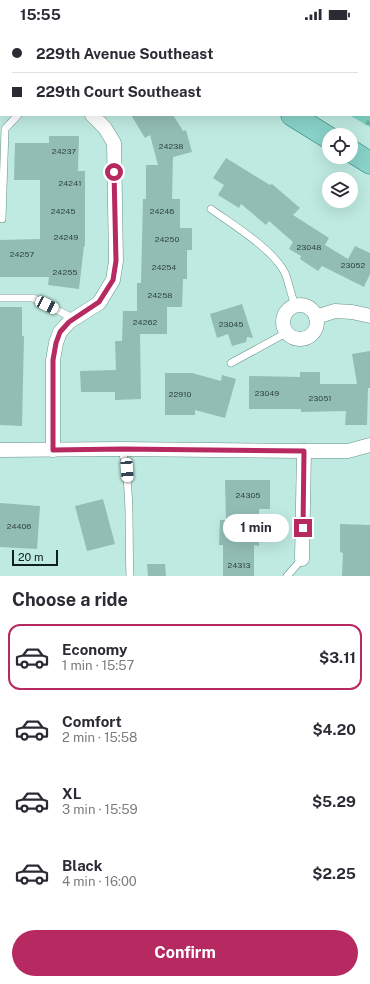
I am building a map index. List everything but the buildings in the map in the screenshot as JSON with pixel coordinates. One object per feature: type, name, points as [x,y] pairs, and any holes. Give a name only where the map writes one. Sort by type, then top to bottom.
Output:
[{"type":"main road","points":[[294,116],[322,134]]},
{"type":"main road","points":[[358,155],[370,162]]},
{"type":"street","points":[[53,450],[53,360],[56,343],[60,332],[69,322],[99,302],[113,280],[116,261],[114,143],[105,128],[93,116]]},
{"type":"street","points":[[294,305],[308,307],[313,311],[316,317],[317,323],[315,330],[311,335],[305,338],[298,339],[291,337],[286,333],[283,327],[282,320],[284,314],[294,305]]},
{"type":"street","points":[[316,317],[335,311],[352,312],[370,316]]},
{"type":"street","points":[[0,450],[122,449],[348,451],[370,446]]},
{"type":"street","points":[[302,559],[304,451]]},
{"type":"lane","points":[[2,220],[5,129],[17,116]]},
{"type":"lane","points":[[211,208],[268,251],[277,260],[285,274],[294,305]]},
{"type":"lane","points":[[0,298],[33,298],[75,319]]},
{"type":"lane","points":[[231,363],[286,333]]},
{"type":"lane","points":[[122,449],[127,470],[130,510],[130,576]]},
{"type":"lane","points":[[287,576],[302,559]]},
{"type":"green space","points":[[351,116],[370,116],[370,127]]},
{"type":"route","points":[[114,172],[116,261],[113,280],[99,302],[69,322],[60,332],[56,343],[53,360],[53,450],[122,449],[304,451],[303,528]]}]
